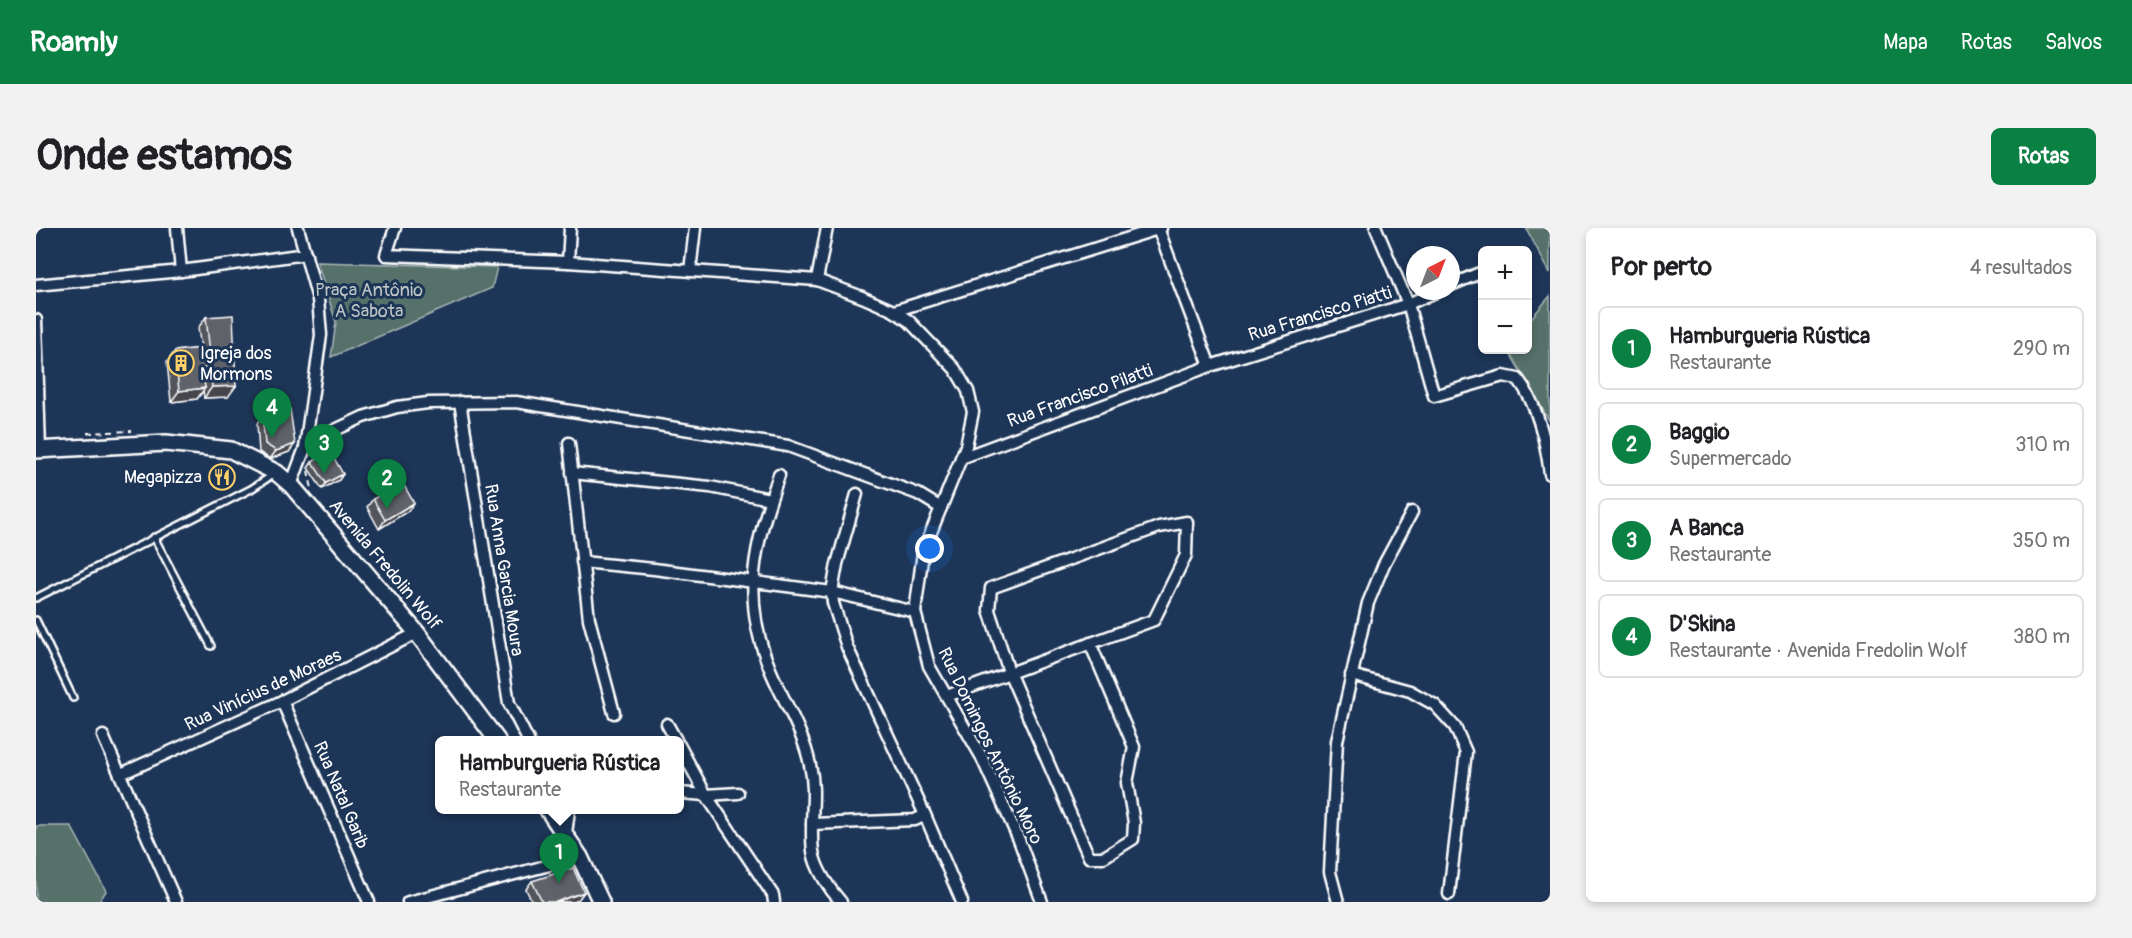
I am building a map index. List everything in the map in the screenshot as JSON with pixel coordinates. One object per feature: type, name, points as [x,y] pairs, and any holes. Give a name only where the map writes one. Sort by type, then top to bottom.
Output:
[{"type":"main road","name":"Avenida Fredolin Wolf","points":[[38,450],[166,443],[231,450],[277,473],[291,485],[417,633],[493,736]]},
{"type":"main road","points":[[551,814],[580,857],[601,902]]},
{"type":"street","points":[[177,228],[181,271]]},
{"type":"street","points":[[291,485],[305,448],[321,335],[318,299],[298,228]]},
{"type":"street","name":"Rua Domingos Antônio Moro","points":[[394,228],[386,255],[568,262],[817,280],[894,311],[909,321],[955,369],[968,391],[973,412],[966,446],[923,552],[915,612],[929,666],[981,756],[1019,840],[1042,902]]},
{"type":"street","points":[[568,262],[570,228]]},
{"type":"street","points":[[690,271],[695,228]]},
{"type":"street","points":[[817,280],[827,228]]},
{"type":"street","points":[[894,311],[1159,228],[1210,366]]},
{"type":"street","points":[[1376,228],[1408,304],[1434,396],[1503,376],[1518,379],[1530,393],[1546,449],[1550,474]]},
{"type":"street","points":[[36,285],[181,271],[306,254]]},
{"type":"street","points":[[1460,281],[1478,274]]},
{"type":"street","name":"Rua Francisco Piatti","points":[[1210,366],[1417,300]]},
{"type":"street","points":[[36,320],[38,450]]},
{"type":"street","name":"Rua Francisco Pilatti","points":[[961,458],[1210,366]]},
{"type":"street","name":"Rua Anna Garcia Moura","points":[[460,402],[509,703],[526,736]]},
{"type":"street","points":[[305,448],[331,432],[363,417],[397,407],[428,403],[516,402],[788,446],[907,490],[941,508]]},
{"type":"street","points":[[569,443],[589,620],[614,714]]},
{"type":"street","points":[[572,472],[710,487],[770,499]]},
{"type":"street","points":[[779,475],[757,542],[753,582],[755,618],[764,652],[807,751],[813,782],[813,852],[817,865],[841,902]]},
{"type":"street","points":[[857,494],[844,537],[832,591],[833,603],[847,647],[926,815],[962,902]]},
{"type":"street","points":[[1338,902],[1330,872],[1337,741],[1368,603],[1384,564],[1412,512]]},
{"type":"street","points":[[947,696],[1009,672],[1154,620],[1186,555],[1187,522],[1159,527],[991,588],[989,609],[1009,672],[1089,857],[1104,857],[1134,839],[1134,823],[1127,783],[1134,747],[1090,643]]},
{"type":"street","points":[[582,562],[832,591],[915,612]]},
{"type":"street","name":"Rua Vinícius de Moraes","points":[[121,774],[282,701],[417,633]]},
{"type":"street","points":[[1350,675],[1410,691],[1435,705],[1455,727],[1463,744],[1466,752],[1449,894]]},
{"type":"street","name":"Rua Natal Garib","points":[[282,701],[369,902]]},
{"type":"street","points":[[667,724],[673,736]]},
{"type":"street","points":[[103,736],[176,902]]},
{"type":"street","points":[[684,754],[706,795],[773,896],[774,902]]},
{"type":"street","points":[[684,793],[738,793]]},
{"type":"street","points":[[566,834],[568,814]]},
{"type":"street","points":[[812,824],[915,820],[926,815]]},
{"type":"street","points":[[408,902],[580,857]]},
{"type":"lane","points":[[36,598],[251,489],[277,473]]},
{"type":"lane","points":[[154,537],[211,646]]},
{"type":"lane","points":[[36,620],[73,698]]},
{"type":"path","points":[[78,434],[116,430],[138,432]]},
{"type":"path","points":[[300,466],[309,472],[313,493]]},
{"type":"green space","points":[[1526,228],[1550,228],[1550,273]]},
{"type":"green space","name":"Praça Antônio A Sabota","points":[[317,262],[497,267],[492,288],[331,357],[336,322]]},
{"type":"green space","points":[[1550,296],[1550,422],[1510,354],[1532,354],[1532,317]]},
{"type":"green space","points":[[36,826],[71,826],[106,891],[99,902],[36,902]]},
{"type":"building","name":"Igreja dos Mormons","points":[[233,315],[236,386],[212,387],[209,368],[203,368],[205,388],[179,391],[175,351],[202,348],[203,354],[210,353],[206,317]]},
{"type":"building","points":[[290,409],[295,444],[276,451],[265,444],[262,415]]},
{"type":"building","points":[[330,451],[343,474],[326,483],[312,462]]},
{"type":"building","points":[[402,482],[414,503],[385,520],[373,499]]},
{"type":"building","points":[[573,868],[584,892],[556,902],[542,902],[532,881]]},
{"type":"place","name":"Igreja dos Mormons","points":[[181,363]]},
{"type":"place","name":"D'Skina","points":[[272,438]]},
{"type":"place","name":"A Banca","points":[[324,474]]},
{"type":"place","name":"Megapizza","points":[[222,477]]},
{"type":"place","name":"Baggio","points":[[387,509]]},
{"type":"place","name":"Hamburgueria Rústica","points":[[559,883]]}]
